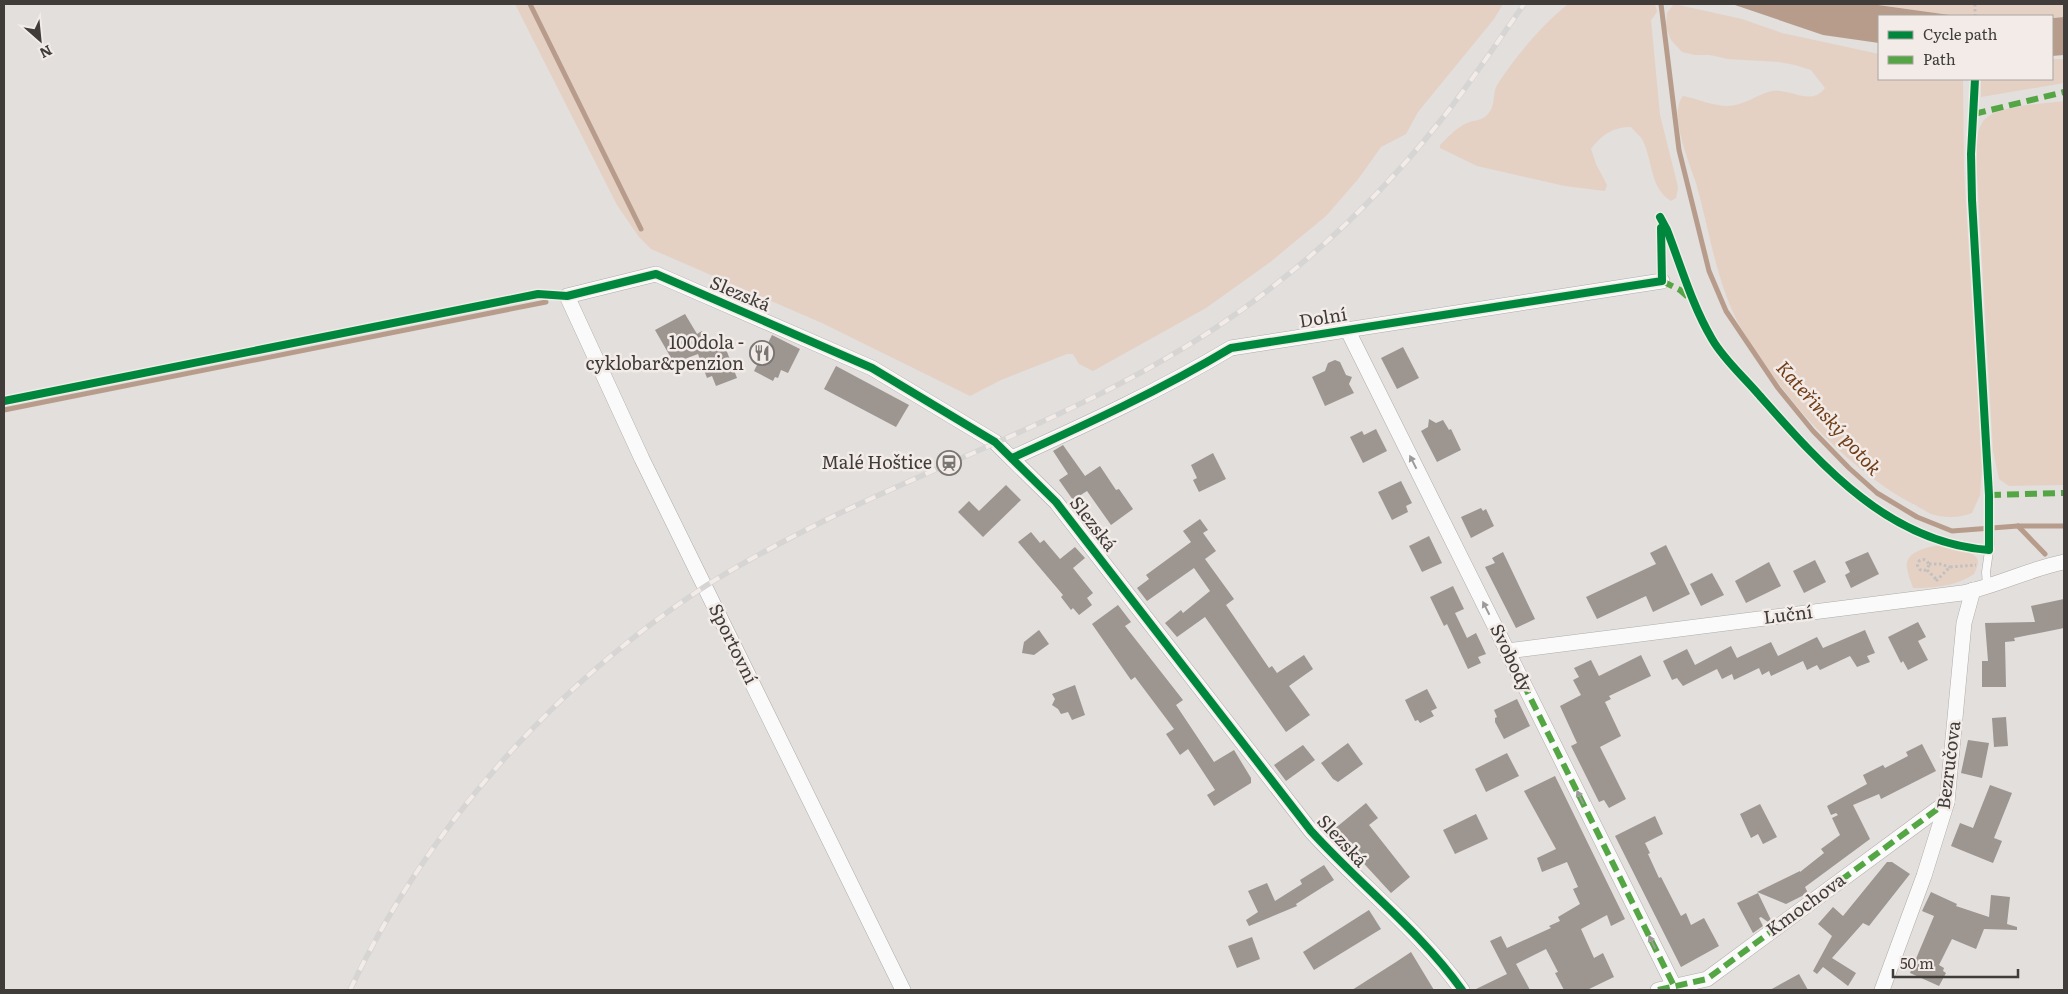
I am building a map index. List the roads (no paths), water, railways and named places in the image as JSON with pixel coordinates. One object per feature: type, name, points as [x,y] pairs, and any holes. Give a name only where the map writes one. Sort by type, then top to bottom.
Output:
[{"type":"street","name":"Slezská","points":[[567,296],[656,274],[872,368],[995,442],[1056,502],[1311,831],[1340,864],[1432,952],[1462,990]]},
{"type":"street","name":"Dolní","points":[[1012,458],[1110,414],[1180,378],[1231,348],[1662,281]]},
{"type":"street","name":"Sportovní","points":[[567,296],[642,459],[903,990]]},
{"type":"street","name":"Svobody","points":[[1347,330],[1674,986]]},
{"type":"street","name":"Luční","points":[[1508,651],[1933,596],[1980,588],[2032,570],[2064,562]]},
{"type":"street","name":"Bezručova","points":[[1882,990],[1924,876],[1946,802],[1964,623],[1980,588]]},
{"type":"street","name":"Kmochova","points":[[1658,990],[1707,979],[1946,802]]},
{"type":"lane","points":[[1975,80],[1971,154],[1972,200],[1990,509],[1990,544],[1987,564],[1980,588]]},
{"type":"waterway","points":[[530,4],[641,229]]},
{"type":"waterway","name":"Kateřinský potok","points":[[1661,4],[1679,150],[1709,271],[1726,311],[1778,388],[1813,431],[1849,468],[1877,493],[1917,517],[1952,531],[2018,526],[2064,526]]},
{"type":"waterway","points":[[4,410],[546,302]]},
{"type":"waterway","points":[[2018,526],[2045,554]]},
{"type":"railway","points":[[350,990],[381,930],[417,872],[456,817],[499,764],[546,715],[596,669],[649,626],[704,587],[752,558],[836,515],[1096,396],[1146,370],[1195,341],[1243,309],[1296,268],[1346,224],[1393,176],[1448,111],[1524,4]]},
{"type":"place","name":"100dola - cyklobar&penzion","points":[[762,353]]},
{"type":"place","name":"Malé Hoštice","points":[[949,463]]}]
